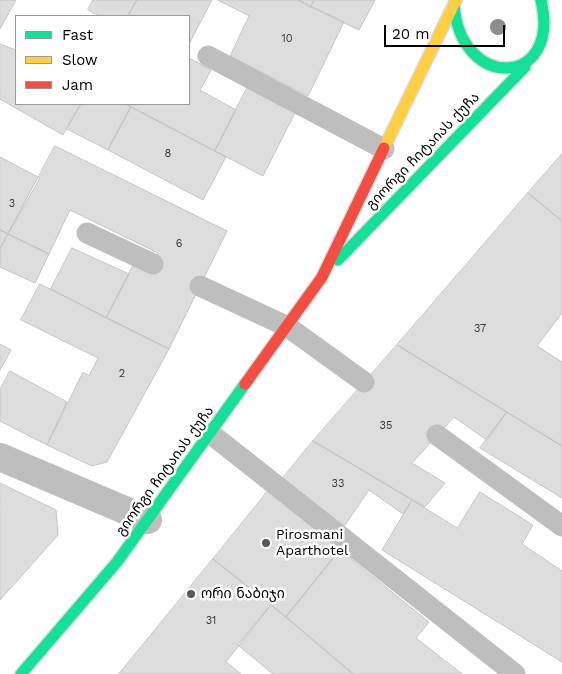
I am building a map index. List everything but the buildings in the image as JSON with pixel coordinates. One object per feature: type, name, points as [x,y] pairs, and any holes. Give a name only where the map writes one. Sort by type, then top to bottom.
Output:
[{"type":"main road","points":[[455,2],[454,20],[459,36],[483,61],[512,68],[528,65],[540,53],[546,36],[547,22],[541,0]]},
{"type":"main road","name":"გიორგი ჩიტაიას ქუჩა","points":[[21,674],[117,562],[288,327],[322,277],[455,2]]},
{"type":"main road","name":"გიორგი ჩიტაიას ქუჩა","points":[[322,277],[528,65],[548,56]]},
{"type":"street","points":[[0,457],[148,520]]},
{"type":"lane","points":[[208,56],[384,150]]},
{"type":"lane","points":[[87,233],[153,264]]},
{"type":"lane","points":[[200,286],[288,327],[364,382]]},
{"type":"lane","points":[[211,434],[515,674]]},
{"type":"lane","points":[[437,435],[562,526]]},
{"type":"traffic: fast","points":[[454,4],[460,33],[473,53],[490,65],[508,68],[524,63],[537,50],[544,29],[541,0]]},
{"type":"traffic: fast","points":[[338,260],[525,67]]},
{"type":"traffic: fast","points":[[21,674],[117,562],[245,384]]},
{"type":"traffic: slow","points":[[384,148],[456,0]]},
{"type":"traffic: jam","points":[[245,384],[322,277],[384,148]]},
{"type":"place","name":"Pirosmani Aparthotel","points":[[266,543]]},
{"type":"place","name":"ორი ნაბიჯი","points":[[191,594]]}]
